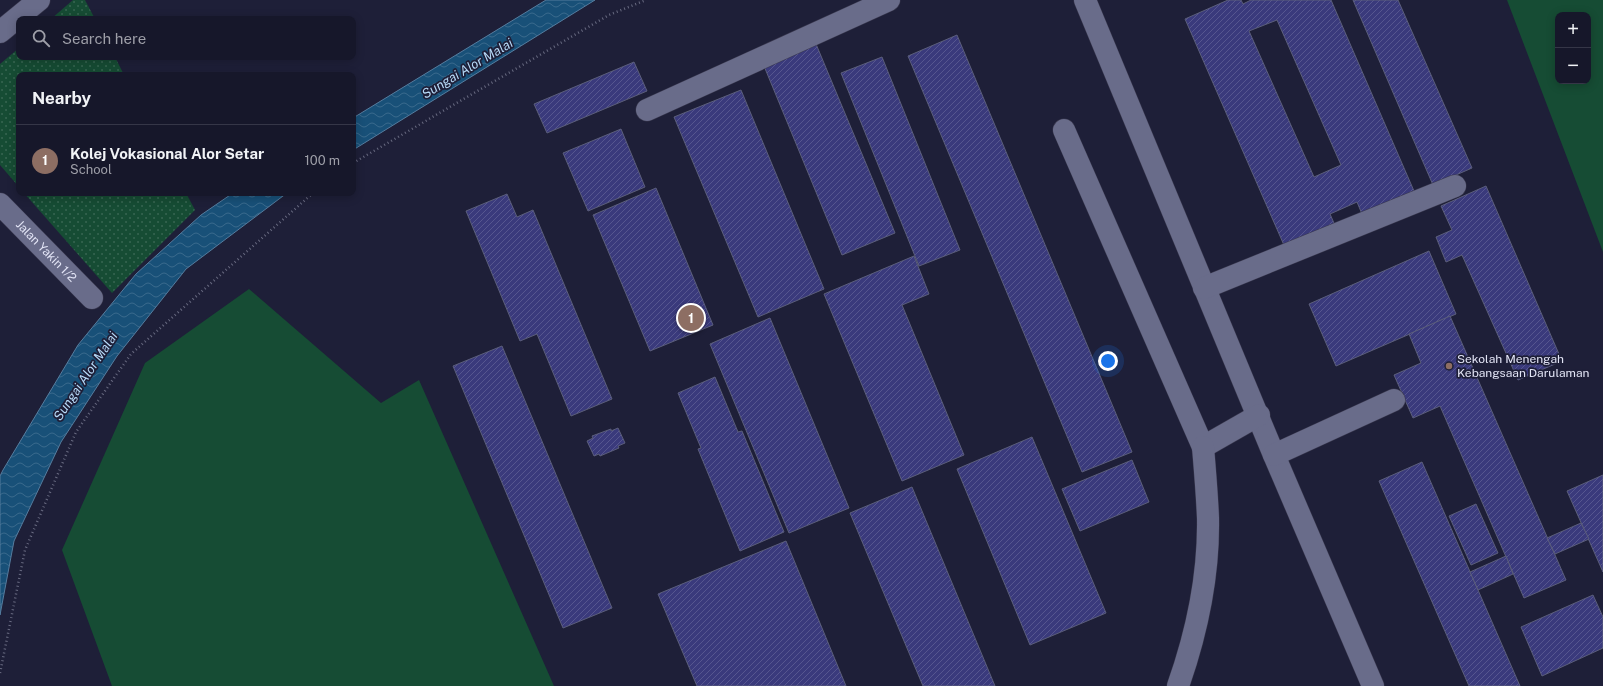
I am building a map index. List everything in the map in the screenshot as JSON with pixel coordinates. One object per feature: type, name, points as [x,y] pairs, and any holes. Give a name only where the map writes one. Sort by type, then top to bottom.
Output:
[{"type":"street","points":[[20,16],[39,0]]},
{"type":"street","points":[[648,110],[889,0]]},
{"type":"street","points":[[1085,0],[1204,288],[1259,415],[1274,455],[1373,686]]},
{"type":"street","points":[[0,32],[16,19]]},
{"type":"street","points":[[1064,130],[1203,447],[1208,519],[1204,581],[1192,646],[1178,686]]},
{"type":"street","points":[[1204,288],[1456,186]]},
{"type":"street","name":"Jalan Yakin 1/2","points":[[0,204],[92,298]]},
{"type":"street","points":[[1274,455],[1394,400]]},
{"type":"street","points":[[1203,447],[1259,415]]},
{"type":"path","points":[[356,161],[609,15],[646,0]]},
{"type":"path","points":[[0,673],[25,550],[76,432],[132,354],[310,196]]},
{"type":"green space","points":[[73,0],[85,0],[93,16],[54,16]]},
{"type":"green space","points":[[1507,0],[1603,0],[1603,252]]},
{"type":"green space","points":[[16,51],[16,60],[116,60],[122,72],[16,72],[16,184],[0,165],[0,64]]},
{"type":"green space","points":[[27,196],[188,196],[195,210],[112,293]]},
{"type":"green space","points":[[249,289],[381,403],[419,380],[554,686],[112,686],[62,550],[145,363]]},
{"type":"water","name":"Sungai Alor Malai","points":[[546,0],[595,0],[356,148],[356,116]]},
{"type":"water","name":"Sungai Alor Malai","points":[[229,196],[283,196],[186,269],[117,356],[61,442],[14,541],[0,615],[0,476],[3,470],[78,345],[136,274],[201,215]]},
{"type":"building","points":[[1228,0],[1241,0],[1243,4],[1251,0],[1331,0],[1414,191],[1362,214],[1357,202],[1330,214],[1337,230],[1287,252],[1185,19]],"holes":[[[1277,20],[1341,165],[1314,177],[1249,31]]]},
{"type":"building","points":[[1353,0],[1398,0],[1472,168],[1433,185]]},
{"type":"building","points":[[957,35],[1132,452],[1082,472],[908,56]]},
{"type":"building","points":[[816,44],[895,233],[842,255],[764,66]]},
{"type":"building","points":[[882,57],[960,250],[919,266],[841,73]]},
{"type":"building","points":[[634,62],[647,91],[547,133],[534,104]]},
{"type":"building","points":[[741,90],[824,289],[758,317],[674,117]]},
{"type":"building","points":[[621,129],[645,187],[588,211],[563,153]]},
{"type":"building","points":[[1486,186],[1562,361],[1518,380],[1462,255],[1446,262],[1436,237],[1452,230],[1441,206]]},
{"type":"building","points":[[656,188],[713,325],[650,351],[593,215]]},
{"type":"building","points":[[507,194],[517,217],[533,210],[612,399],[571,416],[537,334],[520,341],[466,211]]},
{"type":"building","points":[[1429,251],[1456,314],[1336,366],[1309,304]]},
{"type":"building","points":[[914,256],[929,294],[902,305],[964,455],[902,481],[824,294]]},
{"type":"building","points":[[1450,316],[1566,580],[1524,598],[1440,406],[1413,418],[1394,375],[1421,363],[1409,334]]},
{"type":"building","points":[[770,318],[849,508],[789,533],[710,344]]},
{"type":"building","points":[[502,346],[612,608],[563,628],[453,366]]},
{"type":"building","points":[[715,377],[738,432],[742,431],[784,532],[740,551],[698,449],[701,448],[678,393]]},
{"type":"building","points":[[618,428],[625,443],[618,446],[619,448],[600,456],[599,454],[594,456],[587,441],[593,438],[592,436]]},
{"type":"building","points":[[1032,437],[1106,613],[1030,645],[957,469]]},
{"type":"building","points":[[1132,460],[1149,502],[1080,531],[1062,489]]},
{"type":"building","points":[[1422,462],[1520,686],[1469,686],[1379,481]]},
{"type":"building","points":[[1603,475],[1603,572],[1567,491]]},
{"type":"building","points":[[912,487],[995,686],[923,686],[850,513]]},
{"type":"building","points":[[1476,504],[1498,553],[1471,565],[1449,516]]},
{"type":"building","points":[[1581,523],[1589,539],[1555,554],[1547,538]]},
{"type":"building","points":[[786,541],[846,686],[697,686],[658,594]]},
{"type":"building","points":[[1506,556],[1513,574],[1478,590],[1470,572]]},
{"type":"building","points":[[1593,595],[1603,617],[1603,648],[1542,676],[1521,627]]},
{"type":"place","name":"Kolej Vokasional Alor Setar","points":[[691,318]]},
{"type":"place","name":"Sekolah Menengah Kebangsaan Darulaman","points":[[1449,366]]}]
